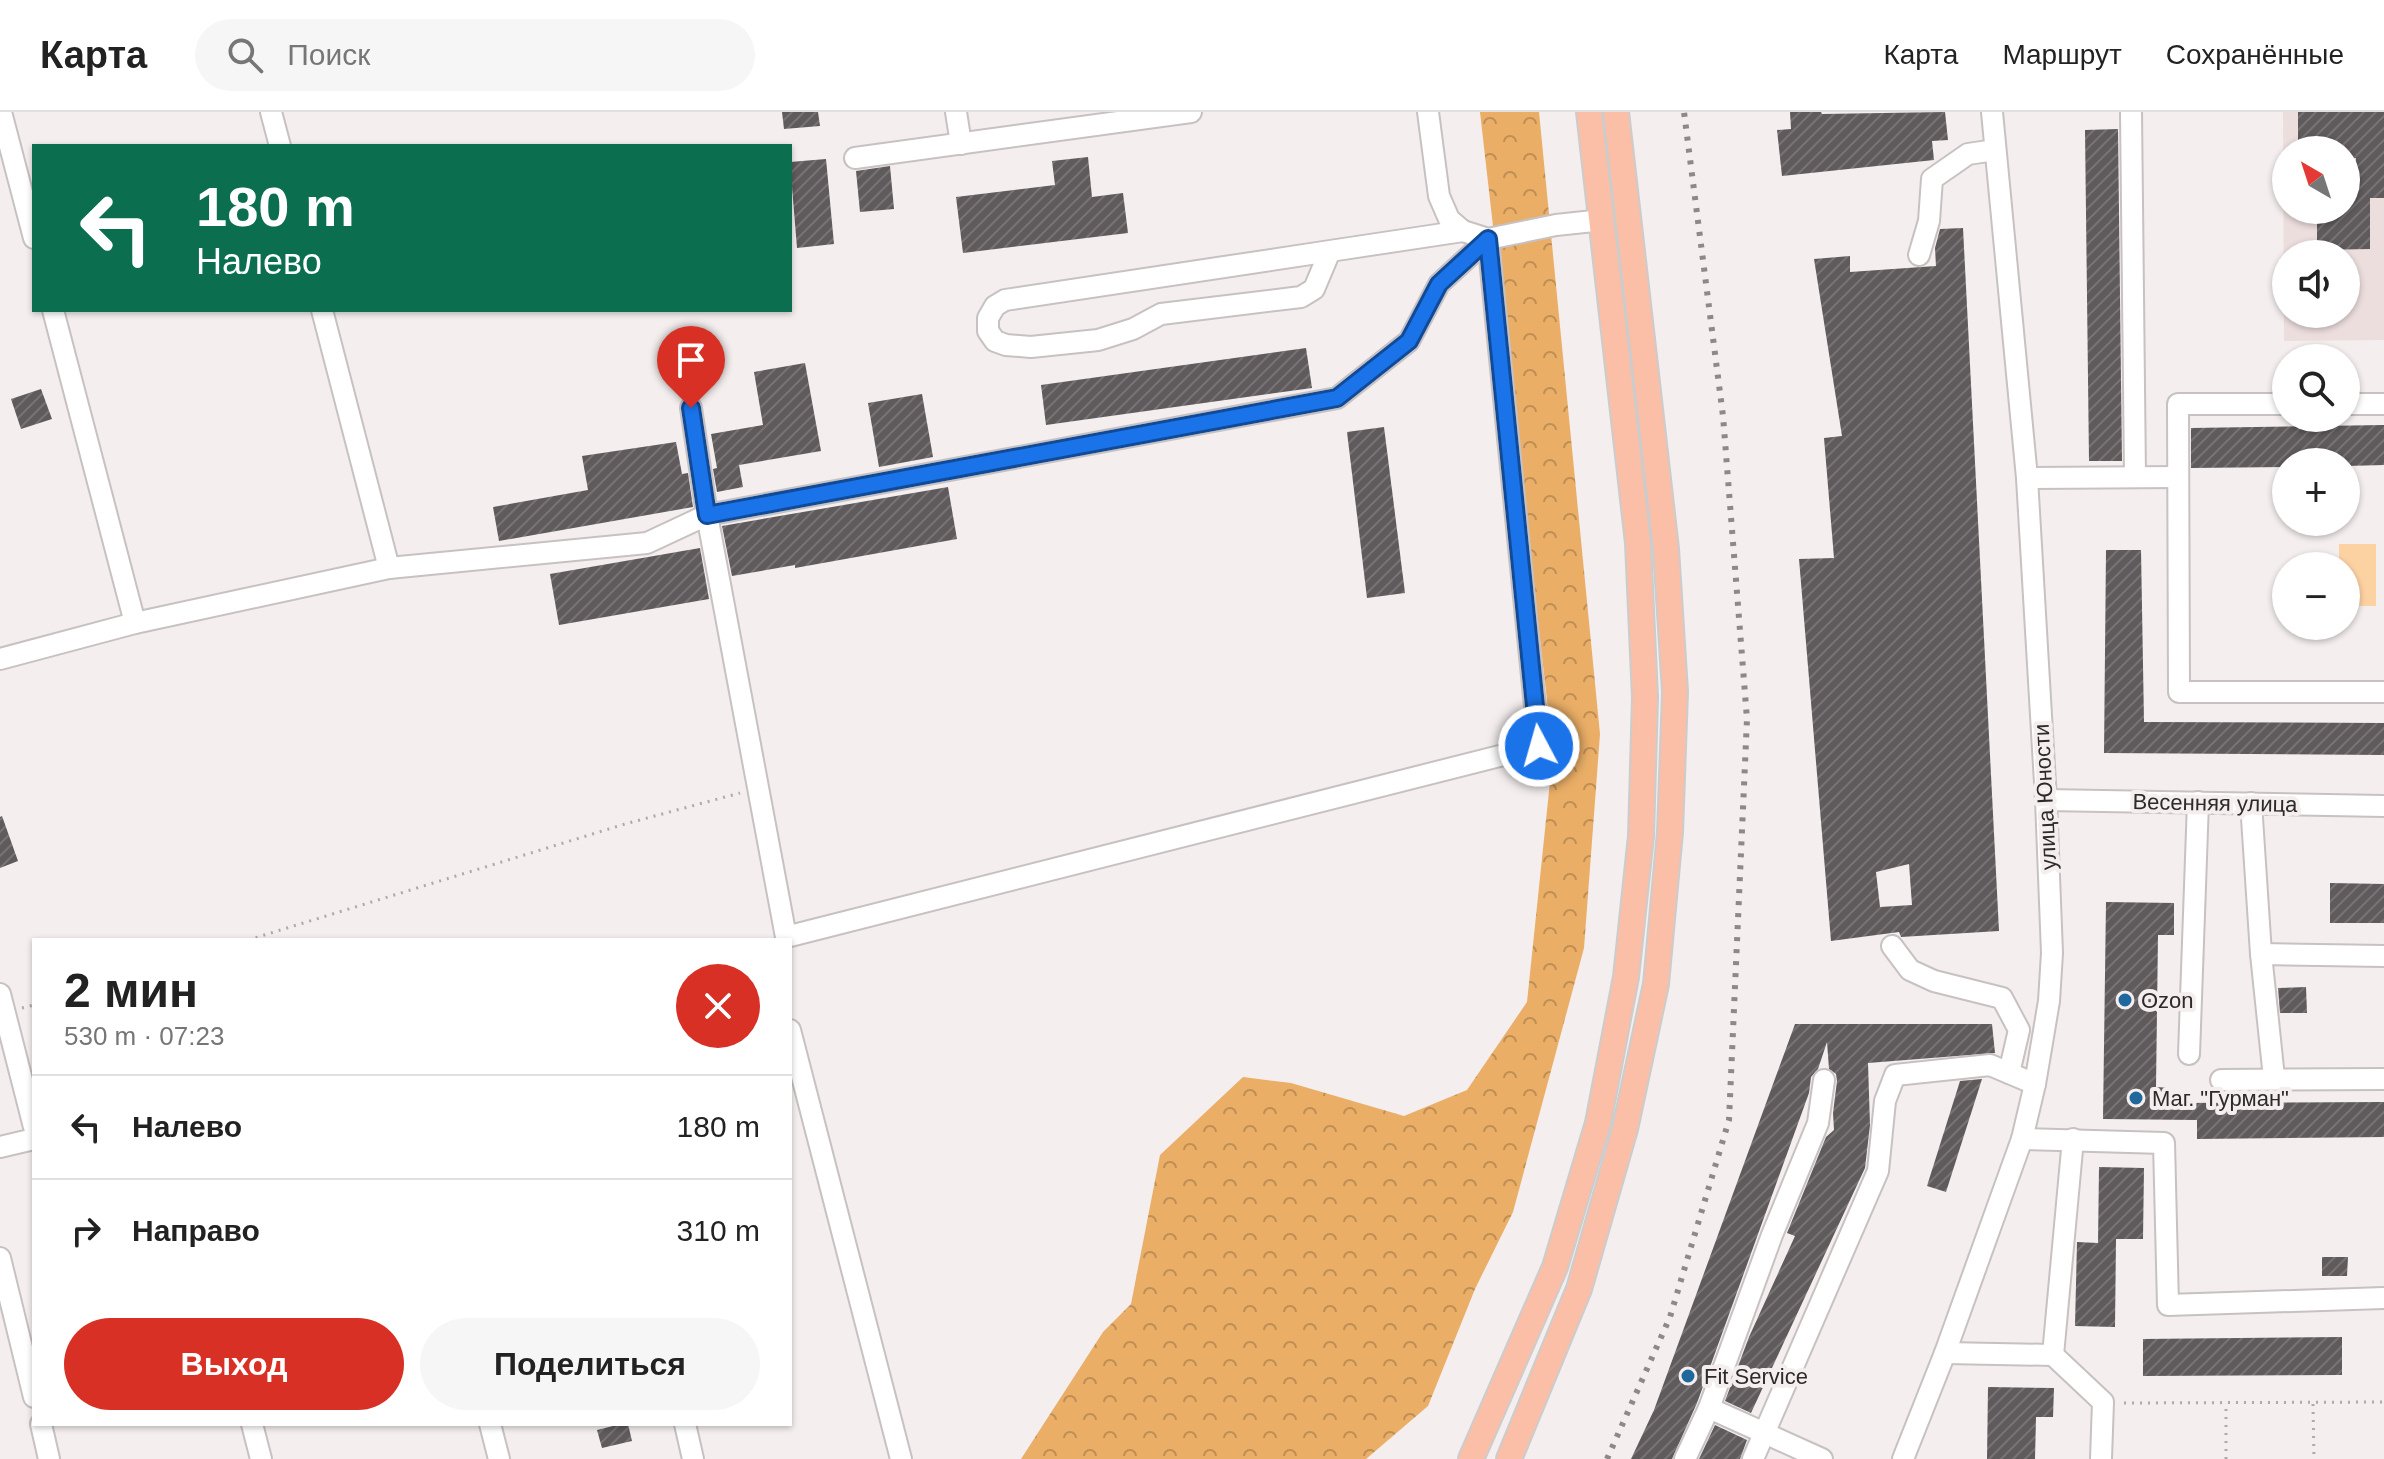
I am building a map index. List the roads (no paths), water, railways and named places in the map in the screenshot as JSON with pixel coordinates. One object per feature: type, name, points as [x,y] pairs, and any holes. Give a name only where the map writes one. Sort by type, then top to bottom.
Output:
[{"type":"main road","points":[[1471,1459],[1555,1267],[1598,1123],[1626,977],[1641,836],[1645,698],[1638,543],[1589,112]]},
{"type":"main road","points":[[1509,1459],[1579,1289],[1625,1129],[1656,984],[1670,832],[1675,692],[1666,549],[1616,112]]},
{"type":"main road","points":[[1458,1459],[1506,1383]]},
{"type":"street","points":[[1,112],[32,230]]},
{"type":"street","points":[[271,112],[279,144]]},
{"type":"street","points":[[956,112],[961,144]]},
{"type":"street","points":[[855,158],[1191,112]]},
{"type":"street","points":[[1428,112],[1439,196],[1449,219],[1463,231],[1488,239],[1556,225],[1603,220]]},
{"type":"street","name":"улица Юности","points":[[1903,1459],[1945,1353],[2022,1139],[2049,1001],[2052,953],[2046,800],[2027,478],[1992,112]]},
{"type":"street","points":[[2131,112],[2135,477]]},
{"type":"street","points":[[1919,255],[1929,221],[1932,179],[1968,154],[1995,150]]},
{"type":"street","points":[[1330,251],[1314,289],[1301,297],[1161,314],[1133,329],[1098,340],[1031,347],[1006,345],[995,341],[988,331],[988,318],[995,306],[1005,300],[1330,251],[1463,231]]},
{"type":"street","points":[[0,659],[135,623],[389,568],[647,543],[707,515],[1337,398],[1409,341],[1439,284],[1488,239]]},
{"type":"street","points":[[788,938],[1539,746],[1488,239]]},
{"type":"street","points":[[54,312],[135,623]]},
{"type":"street","points":[[323,312],[389,568]]},
{"type":"street","points":[[2272,404],[2178,404],[2179,692],[2384,692]]},
{"type":"street","points":[[2360,404],[2384,404]]},
{"type":"street","points":[[691,408],[707,515],[759,787],[784,938]]},
{"type":"street","points":[[2027,478],[2177,477]]},
{"type":"street","name":"Весенняя улица","points":[[2046,800],[2384,806]]},
{"type":"street","points":[[2189,1054],[2198,802]]},
{"type":"street","points":[[2251,803],[2261,954],[2274,1078]]},
{"type":"street","points":[[1892,946],[1910,970],[1934,981],[2002,998],[2019,1030],[2009,1073]]},
{"type":"street","points":[[2261,954],[2384,956]]},
{"type":"street","points":[[0,994],[32,1119]]},
{"type":"street","points":[[792,1038],[901,1459]]},
{"type":"street","points":[[1753,1459],[1878,1171],[1885,1101],[1895,1075],[1990,1065],[2035,1084]]},
{"type":"street","points":[[2221,1080],[2384,1079]]},
{"type":"street","points":[[1685,1459],[1709,1408],[1772,1235],[1818,1123],[1824,1080]]},
{"type":"street","points":[[0,1147],[32,1139]]},
{"type":"street","points":[[2022,1139],[2164,1143],[2168,1305],[2384,1298]]},
{"type":"street","points":[[2053,1355],[2073,1139]]},
{"type":"street","points":[[0,1258],[32,1389]]},
{"type":"street","points":[[1945,1353],[2053,1355],[2103,1402],[2101,1459]]},
{"type":"street","points":[[1709,1408],[1822,1459]]},
{"type":"street","points":[[41,1426],[49,1459]]},
{"type":"street","points":[[253,1426],[261,1459]]},
{"type":"street","points":[[491,1426],[499,1459]]},
{"type":"street","points":[[685,1426],[693,1459]]},
{"type":"railway","points":[[1607,1459],[1670,1317],[1729,1120],[1747,719],[1723,416],[1684,112]]},
{"type":"place","name":"Ozon","points":[[2125,1000]]},
{"type":"place","name":"Маг. \"Гурман\"","points":[[2136,1098]]},
{"type":"place","name":"Fit Service","points":[[1688,1376]]}]
